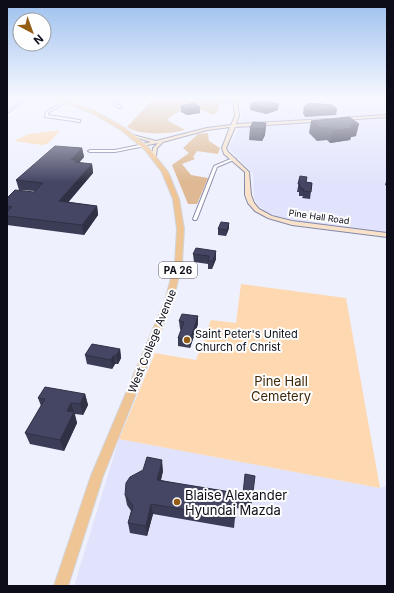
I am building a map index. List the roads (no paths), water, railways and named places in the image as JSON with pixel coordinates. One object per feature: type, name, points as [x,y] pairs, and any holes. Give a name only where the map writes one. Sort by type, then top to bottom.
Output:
[{"type":"main road","name":"West College Avenue","points":[[61,586],[98,476],[159,328],[178,270],[181,239],[178,206],[170,180],[154,156],[144,145],[120,127]]},
{"type":"main road","points":[[144,145],[207,129],[227,127]]},
{"type":"main road","name":"Pine Hall Road","points":[[233,127],[224,148],[226,153],[248,174],[248,195],[251,203],[257,210],[267,215],[292,223],[387,235]]},
{"type":"main road","points":[[132,136],[151,141],[168,139]]},
{"type":"main road","points":[[154,156],[155,147],[168,139]]},
{"type":"street","points":[[129,147],[135,142],[132,136]]},
{"type":"street","points":[[110,151],[144,145]]},
{"type":"street","points":[[90,151],[110,151],[144,145]]},
{"type":"street","points":[[195,219],[214,167],[220,163],[234,159]]},
{"type":"place","name":"Saint Peter's United Church of Christ","points":[[187,340]]},
{"type":"place","name":"Blaise Alexander Hyundai Mazda","points":[[177,502]]},
{"type":"park label","name":"Pine Hall Cemetery","points":[[281,388]]}]
